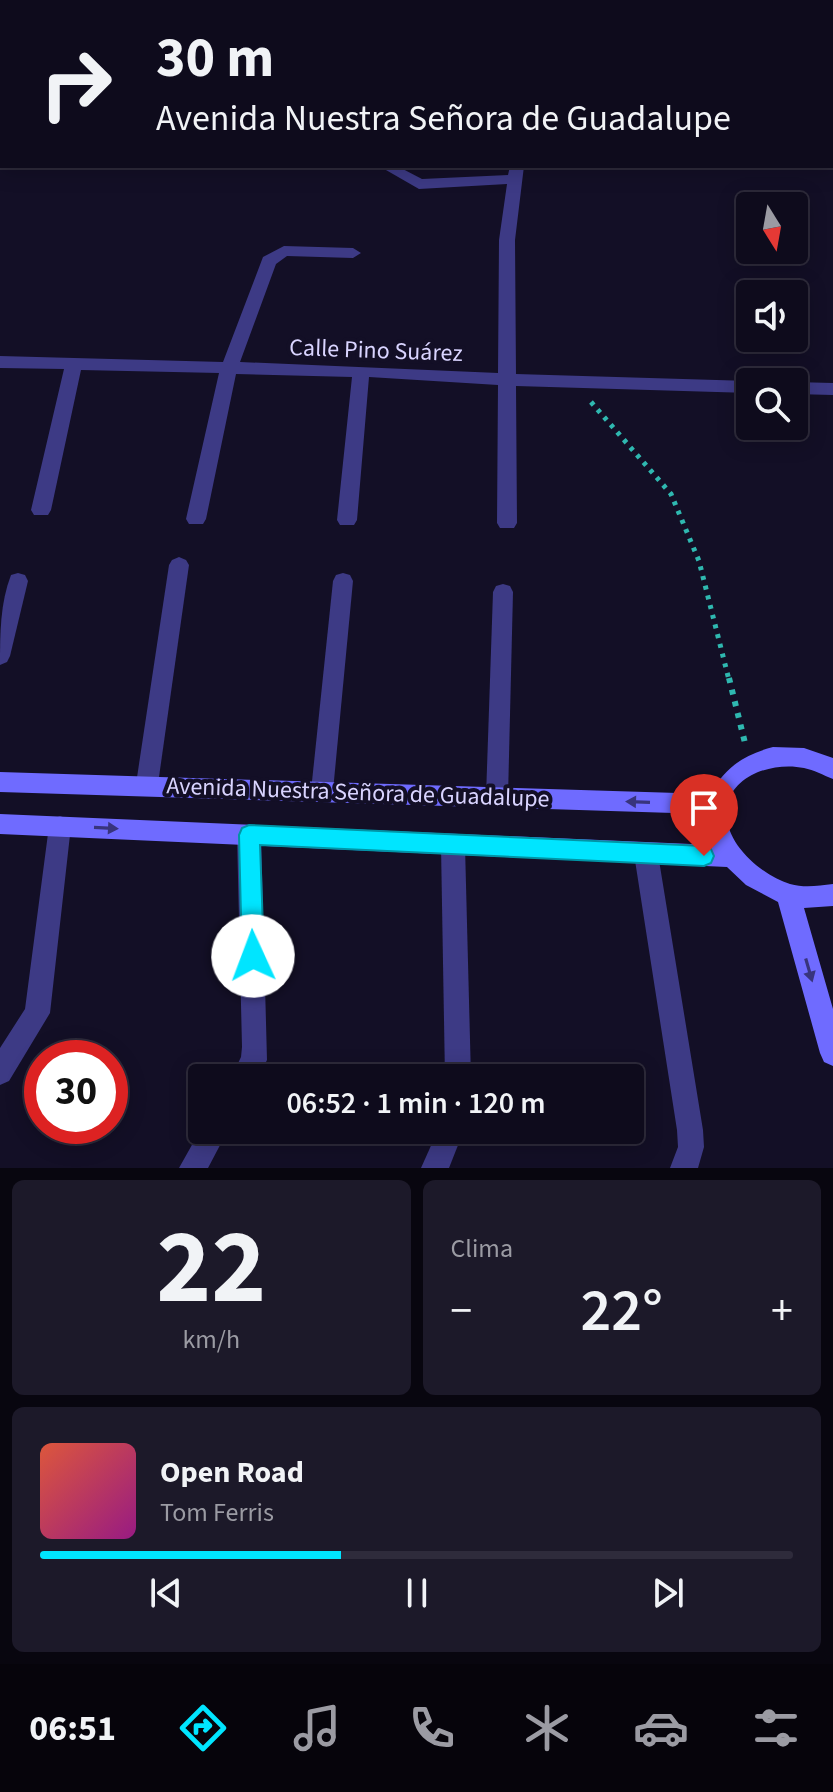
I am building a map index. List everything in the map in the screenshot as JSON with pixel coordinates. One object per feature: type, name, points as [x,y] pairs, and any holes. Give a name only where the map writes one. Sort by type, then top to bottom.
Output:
[{"type":"street","points":[[390,168],[419,184],[516,173],[507,240],[507,523]]},
{"type":"street","points":[[196,519],[228,370],[272,257],[291,251],[353,253]]},
{"type":"street","name":"Calle Pino Suárez","points":[[0,362],[361,371],[574,383],[736,387]]},
{"type":"street","points":[[41,510],[74,364]]},
{"type":"street","points":[[347,520],[361,371]]},
{"type":"street","points":[[808,388],[833,389]]},
{"type":"street","points":[[147,784],[179,565]]},
{"type":"street","points":[[0,656],[18,581]]},
{"type":"street","points":[[322,791],[343,581]]},
{"type":"street","points":[[497,797],[503,592]]},
{"type":"street","points":[[833,769],[802,757],[775,756],[750,763],[732,777],[716,804],[719,826],[733,857],[757,881],[788,895],[823,898],[833,895]]},
{"type":"street","name":"Avenida Nuestra Señora de Guadalupe","points":[[0,782],[147,784],[716,804]]},
{"type":"street","name":"Avenida Nuestra Señora de Guadalupe","points":[[0,824],[733,857]]},
{"type":"street","points":[[0,1072],[37,1013],[60,826]]},
{"type":"street","points":[[249,835],[255,1047],[252,1064]]},
{"type":"street","points":[[453,846],[458,1064]]},
{"type":"street","points":[[646,854],[690,1130],[691,1147],[684,1168]]},
{"type":"street","points":[[788,895],[833,1053]]},
{"type":"street","points":[[193,1168],[207,1144]]},
{"type":"street","points":[[435,1168],[445,1144]]},
{"type":"path","points":[[574,383],[671,494],[699,561],[750,763]]},
{"type":"route","points":[[253,956],[249,835],[704,856]]}]
